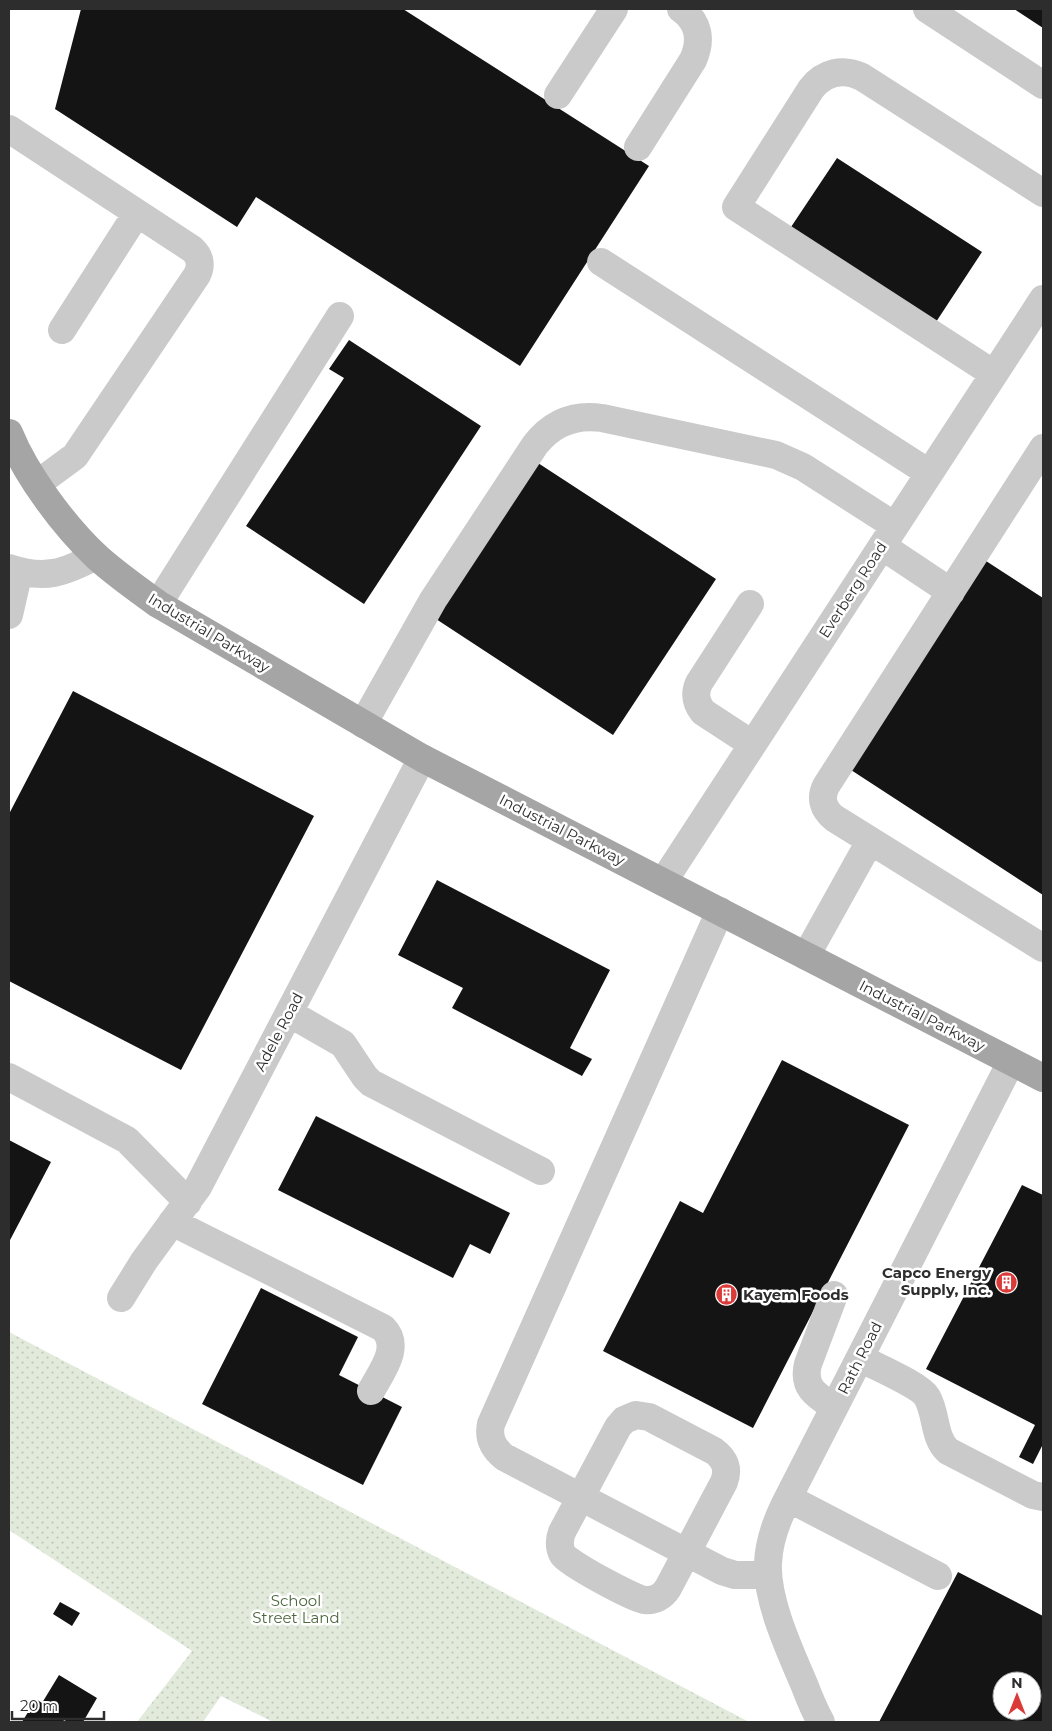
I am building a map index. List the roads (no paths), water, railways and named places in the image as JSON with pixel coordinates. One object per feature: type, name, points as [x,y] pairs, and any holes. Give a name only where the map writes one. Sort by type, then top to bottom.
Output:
[{"type":"main road","name":"Industrial Parkway","points":[[9,433],[37,484],[59,515],[96,556],[129,584],[158,604],[422,758],[1011,1062],[1042,1074]]},
{"type":"street","points":[[558,95],[614,9]]},
{"type":"street","points":[[638,147],[693,60],[699,47],[696,25],[688,13],[681,9]]},
{"type":"street","points":[[927,9],[1043,85]]},
{"type":"street","points":[[994,374],[736,207],[811,88],[821,78],[841,72],[848,72],[862,77],[1043,193]]},
{"type":"street","points":[[9,129],[195,251],[200,261],[199,272],[75,456],[37,484]]},
{"type":"street","points":[[62,330],[137,213]]},
{"type":"street","points":[[601,262],[929,473]]},
{"type":"street","name":"Everberg Road","points":[[663,882],[1043,299]]},
{"type":"street","points":[[158,604],[340,316]]},
{"type":"street","points":[[363,724],[433,600],[535,445],[550,430],[570,419],[580,417],[602,418],[776,454],[803,467],[888,536],[951,592]]},
{"type":"street","points":[[1043,448],[824,790],[823,799],[827,812],[834,818],[1043,948]]},
{"type":"street","points":[[9,615],[14,569],[45,575],[69,570],[96,556]]},
{"type":"street","points":[[750,604],[699,683],[696,696],[703,712],[752,744]]},
{"type":"street","name":"Adele Road","points":[[121,1298],[144,1261],[198,1187],[422,758]]},
{"type":"street","points":[[806,956],[870,840]]},
{"type":"street","points":[[720,911],[490,1424],[489,1431],[494,1447],[501,1454],[686,1553],[726,1573],[734,1575],[768,1575]]},
{"type":"street","points":[[289,1013],[343,1044],[371,1083],[541,1171]]},
{"type":"street","name":"Rath Road","points":[[821,1722],[784,1637],[769,1585],[767,1564],[777,1520],[1011,1062]]},
{"type":"street","points":[[9,1077],[124,1138],[180,1212],[383,1328],[390,1340],[391,1353],[371,1391]]},
{"type":"street","points":[[834,1295],[808,1364],[806,1376],[814,1392],[834,1407]]},
{"type":"street","points":[[860,1358],[923,1392],[930,1403],[940,1441],[948,1451],[1033,1495],[1043,1497]]},
{"type":"street","points":[[641,1415],[658,1421],[714,1451],[721,1457],[725,1465],[724,1482],[666,1592],[650,1600],[637,1598],[572,1563],[562,1554],[560,1541],[562,1532],[581,1497],[618,1427],[624,1420],[632,1416],[641,1415]]},
{"type":"street","points":[[788,1498],[938,1576]]},
{"type":"place","name":"Capco Energy Supply, Inc.","points":[[1007,1282]]},
{"type":"place","name":"Kayem Foods","points":[[727,1295]]},
{"type":"park label","name":"School Street Land","points":[[296,1610]]}]
